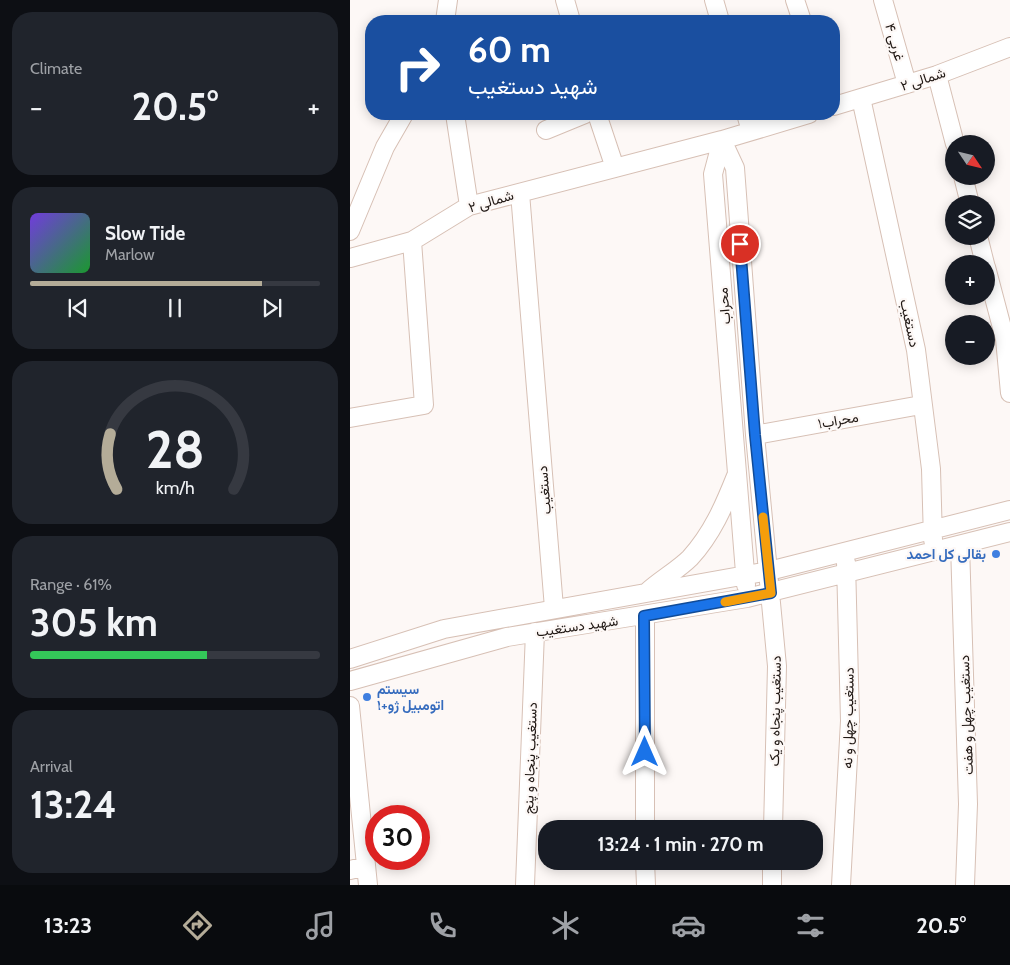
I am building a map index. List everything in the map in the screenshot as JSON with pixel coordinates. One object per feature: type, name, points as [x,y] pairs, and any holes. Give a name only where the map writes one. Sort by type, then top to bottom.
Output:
[{"type":"street","points":[[447,15],[448,0]]},
{"type":"street","points":[[565,0],[569,15]]},
{"type":"street","points":[[714,0],[718,15]]},
{"type":"street","points":[[795,0],[800,15]]},
{"type":"street","name":"غربی ۴","points":[[883,0],[907,84]]},
{"type":"street","name":"۲ شمالی","points":[[840,104],[937,75],[1010,47]]},
{"type":"street","points":[[937,75],[952,135]]},
{"type":"street","name":"دستغیب","points":[[862,98],[916,350],[921,405],[931,469],[934,551]]},
{"type":"street","points":[[350,231],[386,147],[401,120]]},
{"type":"street","points":[[456,120],[469,206]]},
{"type":"street","points":[[546,130],[570,120]]},
{"type":"street","points":[[599,120],[616,168]]},
{"type":"street","points":[[748,120],[751,131]]},
{"type":"street","name":"۲ شمالی","points":[[350,258],[412,241],[469,206],[722,140],[789,120]]},
{"type":"street","name":"محراب","points":[[722,140],[734,168],[755,435],[771,593]]},
{"type":"street","name":"محراب","points":[[722,140],[713,174],[747,598]]},
{"type":"street","name":"دستغیب","points":[[520,192],[554,608]]},
{"type":"street","points":[[350,418],[424,406],[412,241]]},
{"type":"street","points":[[995,297],[1007,338],[1010,393]]},
{"type":"street","name":"محراب۱","points":[[755,435],[921,405]]},
{"type":"street","points":[[645,593],[688,559],[703,542],[716,522],[737,474]]},
{"type":"street","name":"شهید دستغیب","points":[[350,659],[444,629],[769,571],[1010,510]]},
{"type":"street","name":"شهید دستغیب","points":[[350,681],[534,632],[644,616],[771,593],[847,572],[1010,532]]},
{"type":"street","name":"دستغیب چهل و هفت","points":[[960,544],[968,804],[965,885]]},
{"type":"street","name":"دستغیب چهل و نه","points":[[841,885],[850,721],[845,552]]},
{"type":"street","name":"دستغیب پنجاه و یک","points":[[771,593],[777,666],[773,820]]},
{"type":"street","points":[[644,616],[645,820]]},
{"type":"street","name":"دستغیب پنجاه و پنج","points":[[525,885],[534,632]]},
{"type":"street","points":[[350,706],[358,868],[368,885]]},
{"type":"street","points":[[646,870],[646,885]]},
{"type":"street","points":[[772,870],[772,885]]},
{"type":"slow traffic","points":[[725,602],[771,593],[763,517]]},
{"type":"place","name":"بقالی کل احمد","points":[[996,554]]},
{"type":"place","name":"سیستم اتومبیل ژو+۱","points":[[367,697]]},
{"type":"route","points":[[645,752],[644,616],[771,593],[755,435],[740,244]]}]
